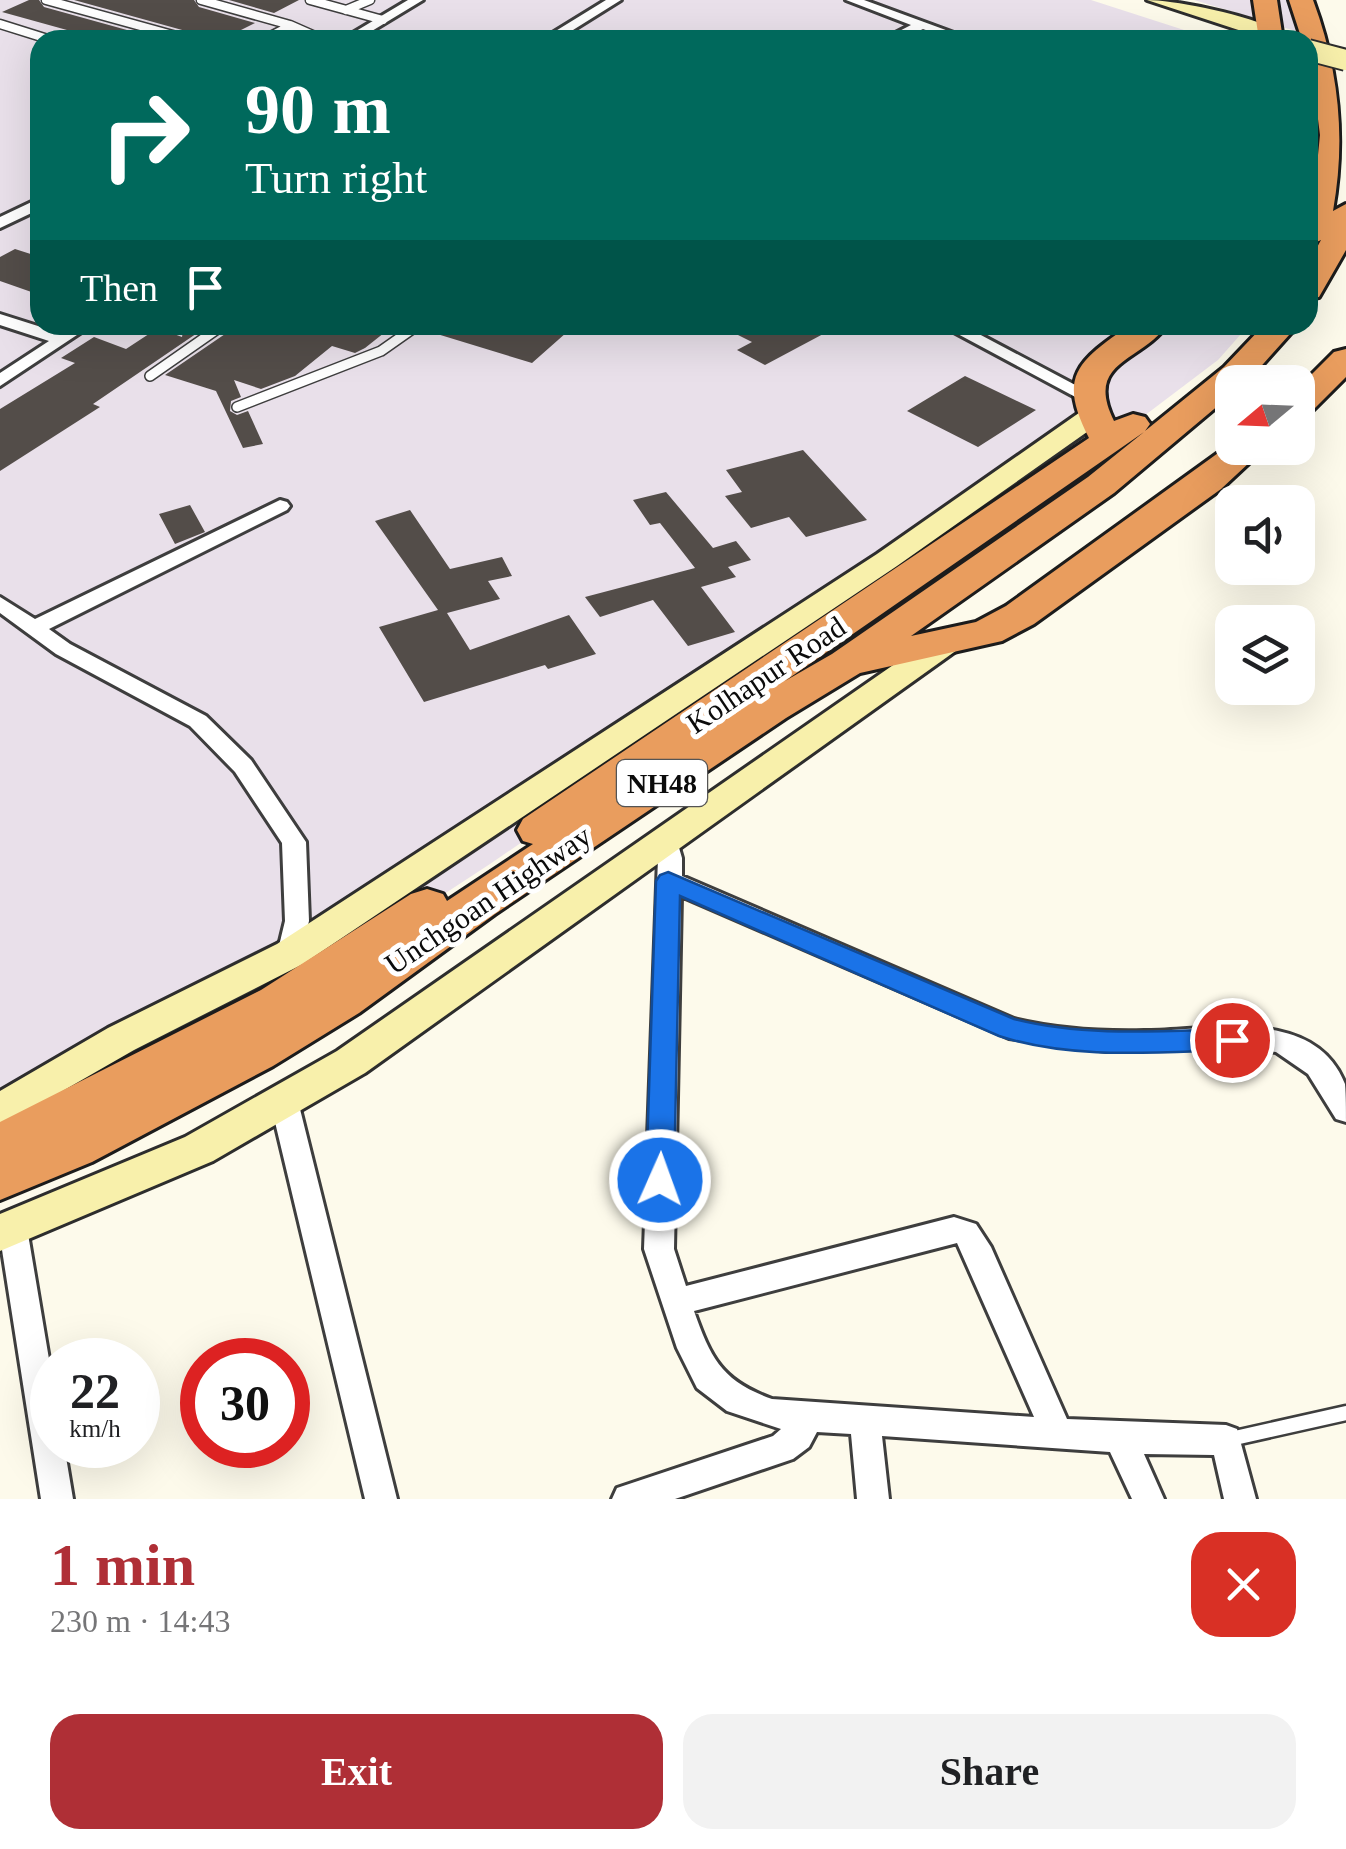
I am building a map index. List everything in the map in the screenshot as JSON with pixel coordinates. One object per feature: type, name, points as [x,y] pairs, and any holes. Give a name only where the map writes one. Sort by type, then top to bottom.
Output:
[{"type":"highway","points":[[1265,0],[1267,30]]},
{"type":"highway","points":[[1301,0],[1309,30]]},
{"type":"highway","points":[[1322,0],[1346,70]]},
{"type":"highway","points":[[1318,61],[1327,93],[1333,152],[1318,212]]},
{"type":"highway","points":[[1318,273],[1346,213]]},
{"type":"highway","points":[[1097,417],[1101,364],[1138,335]]},
{"type":"highway","name":"Kolhapur Road","points":[[0,1144],[33,1133],[278,1003],[466,880],[1097,417],[1208,370],[1241,335]]},
{"type":"highway","name":"Unchgoan Highway","points":[[0,1177],[90,1138],[254,1052],[342,1000],[479,902],[771,708],[846,663],[1101,485],[1236,374],[1273,335]]},
{"type":"highway","points":[[1315,389],[1346,358]]},
{"type":"highway","points":[[846,663],[988,632],[1020,615],[1227,465]]},
{"type":"street","points":[[366,30],[417,0]]},
{"type":"street","points":[[565,30],[615,0]]},
{"type":"street","points":[[852,0],[936,30]]},
{"type":"street","points":[[1128,0],[1239,30]]},
{"type":"street","points":[[1156,0],[1244,30]]},
{"type":"street","points":[[910,30],[921,25]]},
{"type":"street","points":[[1318,53],[1346,60]]},
{"type":"street","points":[[0,223],[30,207]]},
{"type":"street","points":[[0,319],[30,329]]},
{"type":"street","points":[[49,335],[61,339]]},
{"type":"street","points":[[0,381],[68,335]]},
{"type":"street","points":[[0,1111],[121,1039],[290,954],[1097,417],[965,335]]},
{"type":"street","points":[[33,628],[280,506]]},
{"type":"street","points":[[0,603],[33,628],[198,722],[243,766],[294,842],[297,921],[290,954]]},
{"type":"street","points":[[56,1499],[6,1230],[199,1149],[352,1062],[946,643]]},
{"type":"street","points":[[667,840],[660,1250],[692,1348],[708,1378],[738,1401],[772,1414],[1120,1438],[1226,1440],[1240,1499]]},
{"type":"street","points":[[668,881],[1009,1028],[1041,1036],[1139,1042],[1262,1039],[1288,1044],[1323,1072],[1346,1111]]},
{"type":"street","points":[[284,1100],[381,1499]]},
{"type":"street","points":[[676,1302],[954,1230],[966,1234],[976,1247],[1057,1433]]},
{"type":"street","points":[[628,1499],[782,1448],[798,1436],[809,1416]]},
{"type":"street","points":[[866,1420],[873,1499]]},
{"type":"street","points":[[1120,1438],[1148,1499]]},
{"type":"lane","points":[[46,0],[155,30]]},
{"type":"lane","points":[[201,0],[301,30]]},
{"type":"lane","points":[[310,0],[383,20]]},
{"type":"lane","points":[[346,10],[370,0]]},
{"type":"lane","points":[[0,24],[30,33]]},
{"type":"lane","points":[[281,30],[290,25]]},
{"type":"lane","points":[[150,376],[209,335]]},
{"type":"lane","points":[[237,407],[381,351],[404,335]]},
{"type":"lane","points":[[1226,1440],[1346,1413]]},
{"type":"shaded area","points":[[0,0],[1091,0],[1184,30],[30,30],[30,335],[1240,335],[1218,360],[1140,419],[490,864],[331,968],[0,1144]]},
{"type":"shaded area","points":[[1194,0],[1300,0],[1310,30],[1292,30]]},
{"type":"shaded area","points":[[1318,74],[1322,75],[1326,191],[1318,211]]},
{"type":"building","points":[[29,0],[39,0],[44,7],[127,30],[67,30],[2,12]]},
{"type":"building","points":[[74,0],[194,0],[199,7],[255,23],[241,30],[182,30]]},
{"type":"building","points":[[229,0],[299,0],[274,13]]},
{"type":"building","points":[[15,249],[30,254],[30,292],[0,281],[0,257]]},
{"type":"building","points":[[147,335],[194,335],[93,404],[100,407],[0,471],[0,409],[75,363],[61,358],[94,337],[126,349]]},
{"type":"building","points":[[224,335],[381,335],[355,353],[332,346],[295,376],[261,389],[234,380],[241,397],[231,401],[230,411],[237,415],[248,411],[263,444],[243,448],[216,391],[165,375]]},
{"type":"building","points":[[440,335],[564,335],[532,363]]},
{"type":"building","points":[[738,335],[821,335],[765,365],[737,350],[752,342]]},
{"type":"building","points":[[965,376],[1036,410],[978,447],[907,411]]},
{"type":"building","points":[[803,450],[867,520],[806,537],[789,517],[751,528],[725,496],[742,492],[726,470]]},
{"type":"building","points":[[666,492],[713,548],[736,541],[751,560],[728,567],[736,577],[701,587],[735,632],[688,646],[653,600],[600,617],[585,597],[695,568],[660,523],[650,525],[633,500]]},
{"type":"building","points":[[190,505],[205,532],[175,544],[159,514]]},
{"type":"building","points":[[410,510],[450,569],[502,557],[512,576],[488,581],[500,599],[447,613],[470,650],[569,615],[596,654],[548,669],[545,665],[424,702],[379,627],[438,610],[375,521]]},
{"type":"route","points":[[660,1180],[668,881],[1009,1028],[1041,1036],[1139,1042],[1232,1040]]}]
